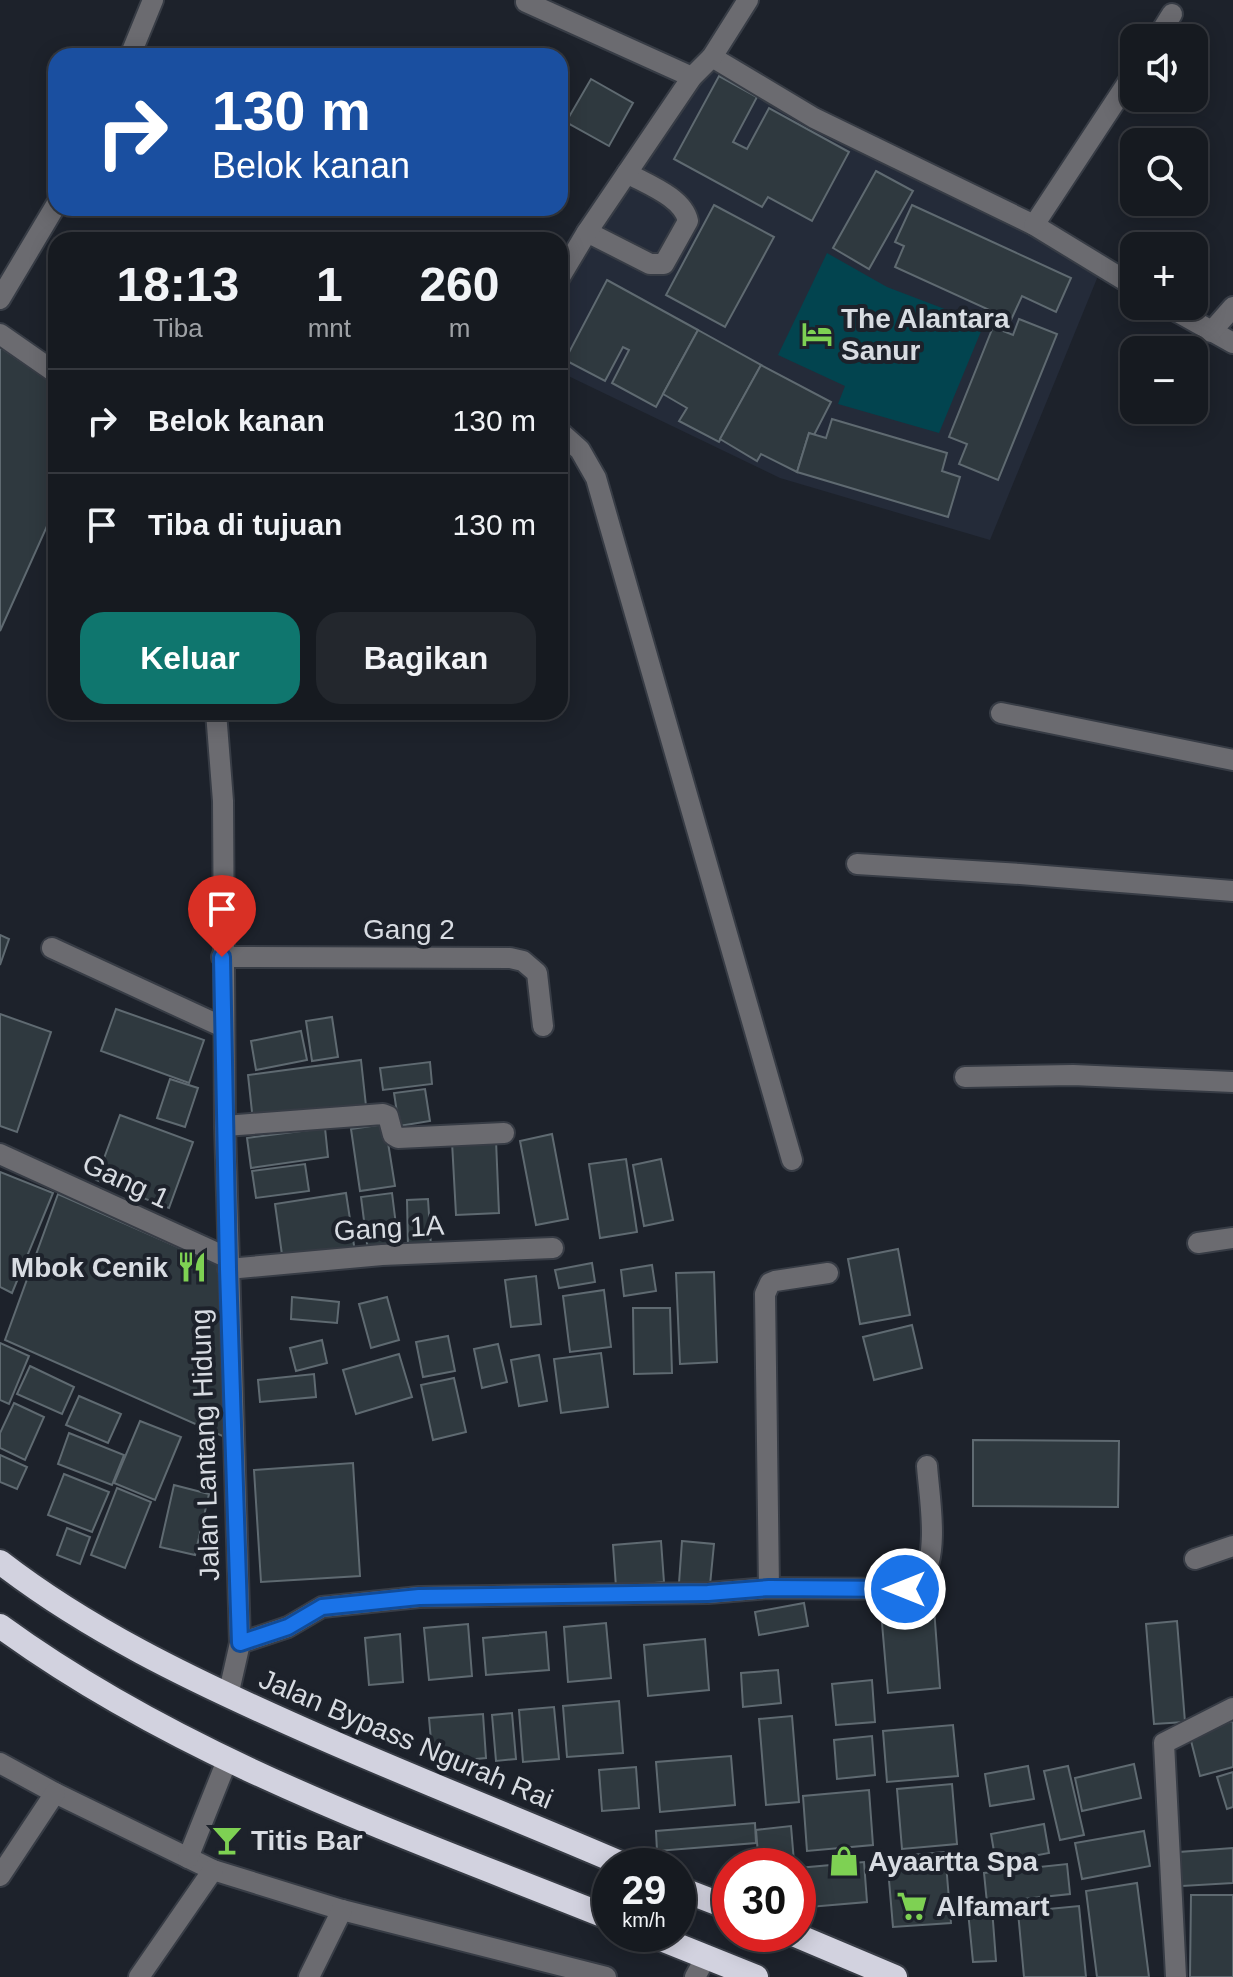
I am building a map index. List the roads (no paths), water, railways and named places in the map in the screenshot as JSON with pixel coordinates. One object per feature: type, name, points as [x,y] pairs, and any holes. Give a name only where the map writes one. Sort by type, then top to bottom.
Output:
[{"type":"highway","name":"Jalan Bypass Ngurah Rai","points":[[0,1562],[91,1623],[228,1696],[393,1770],[592,1852]]},
{"type":"highway","points":[[0,1626],[30,1648],[112,1697],[228,1758],[348,1814],[592,1911]]},
{"type":"highway","points":[[816,1944],[895,1977]]},
{"type":"highway","points":[[677,1952],[700,1967],[756,1977]]},
{"type":"street","points":[[133,48],[153,0]]},
{"type":"street","points":[[568,264],[692,77],[712,57],[748,0]]},
{"type":"street","points":[[526,2],[692,77]]},
{"type":"street","points":[[1166,24],[1172,14]]},
{"type":"street","points":[[712,57],[814,118],[1034,225],[1120,277]]},
{"type":"street","points":[[1034,225],[1120,94]]},
{"type":"street","points":[[587,232],[650,264],[664,264],[688,221],[686,213],[680,204],[627,173]]},
{"type":"street","points":[[0,299],[49,216]]},
{"type":"street","points":[[1211,332],[1233,307]]},
{"type":"street","points":[[1191,320],[1233,343]]},
{"type":"street","points":[[0,334],[48,367]]},
{"type":"street","points":[[568,439],[580,450],[596,478],[792,1160]]},
{"type":"street","points":[[1001,713],[1233,760]]},
{"type":"street","name":"Jalan Lantang Hidung","points":[[217,720],[223,801],[223,1027],[240,1643],[228,1696]]},
{"type":"street","points":[[857,864],[1233,891]]},
{"type":"street","points":[[52,948],[223,1027]]},
{"type":"street","name":"Gang 2","points":[[222,957],[510,958],[523,961],[537,973],[543,1026]]},
{"type":"street","points":[[965,1077],[1073,1075],[1233,1082]]},
{"type":"street","points":[[225,1126],[383,1114],[388,1116],[393,1135],[398,1138],[504,1133]]},
{"type":"street","name":"Gang 1","points":[[0,1154],[228,1264]]},
{"type":"street","points":[[1198,1243],[1233,1238]]},
{"type":"street","name":"Gang 1A","points":[[228,1264],[553,1248]]},
{"type":"street","points":[[769,1588],[765,1294],[770,1283],[775,1281],[828,1273]]},
{"type":"street","points":[[240,1643],[288,1627],[322,1607],[419,1597],[708,1593],[769,1588],[905,1589],[920,1581],[927,1569],[931,1549],[927,1466]]},
{"type":"street","points":[[1195,1559],[1233,1546]]},
{"type":"street","points":[[1176,1977],[1164,1743],[1233,1708]]},
{"type":"street","points":[[188,1858],[228,1758]]},
{"type":"street","points":[[0,1763],[213,1870],[342,1910],[606,1977]]},
{"type":"street","points":[[0,1876],[55,1793]]},
{"type":"street","points":[[139,1977],[213,1870]]},
{"type":"street","points":[[309,1977],[342,1910]]},
{"type":"water","points":[[827,253],[887,287],[984,324],[939,433],[838,404],[845,386],[778,355]]},
{"type":"place","name":"The Alantara Sanur","points":[[817,334]]},
{"type":"place","name":"Mbok Cenik","points":[[192,1267]]},
{"type":"place","name":"Titis Bar","points":[[227,1840]]},
{"type":"place","name":"Ayaartta Spa","points":[[844,1861]]},
{"type":"place","name":"Alfamart","points":[[912,1906]]}]
